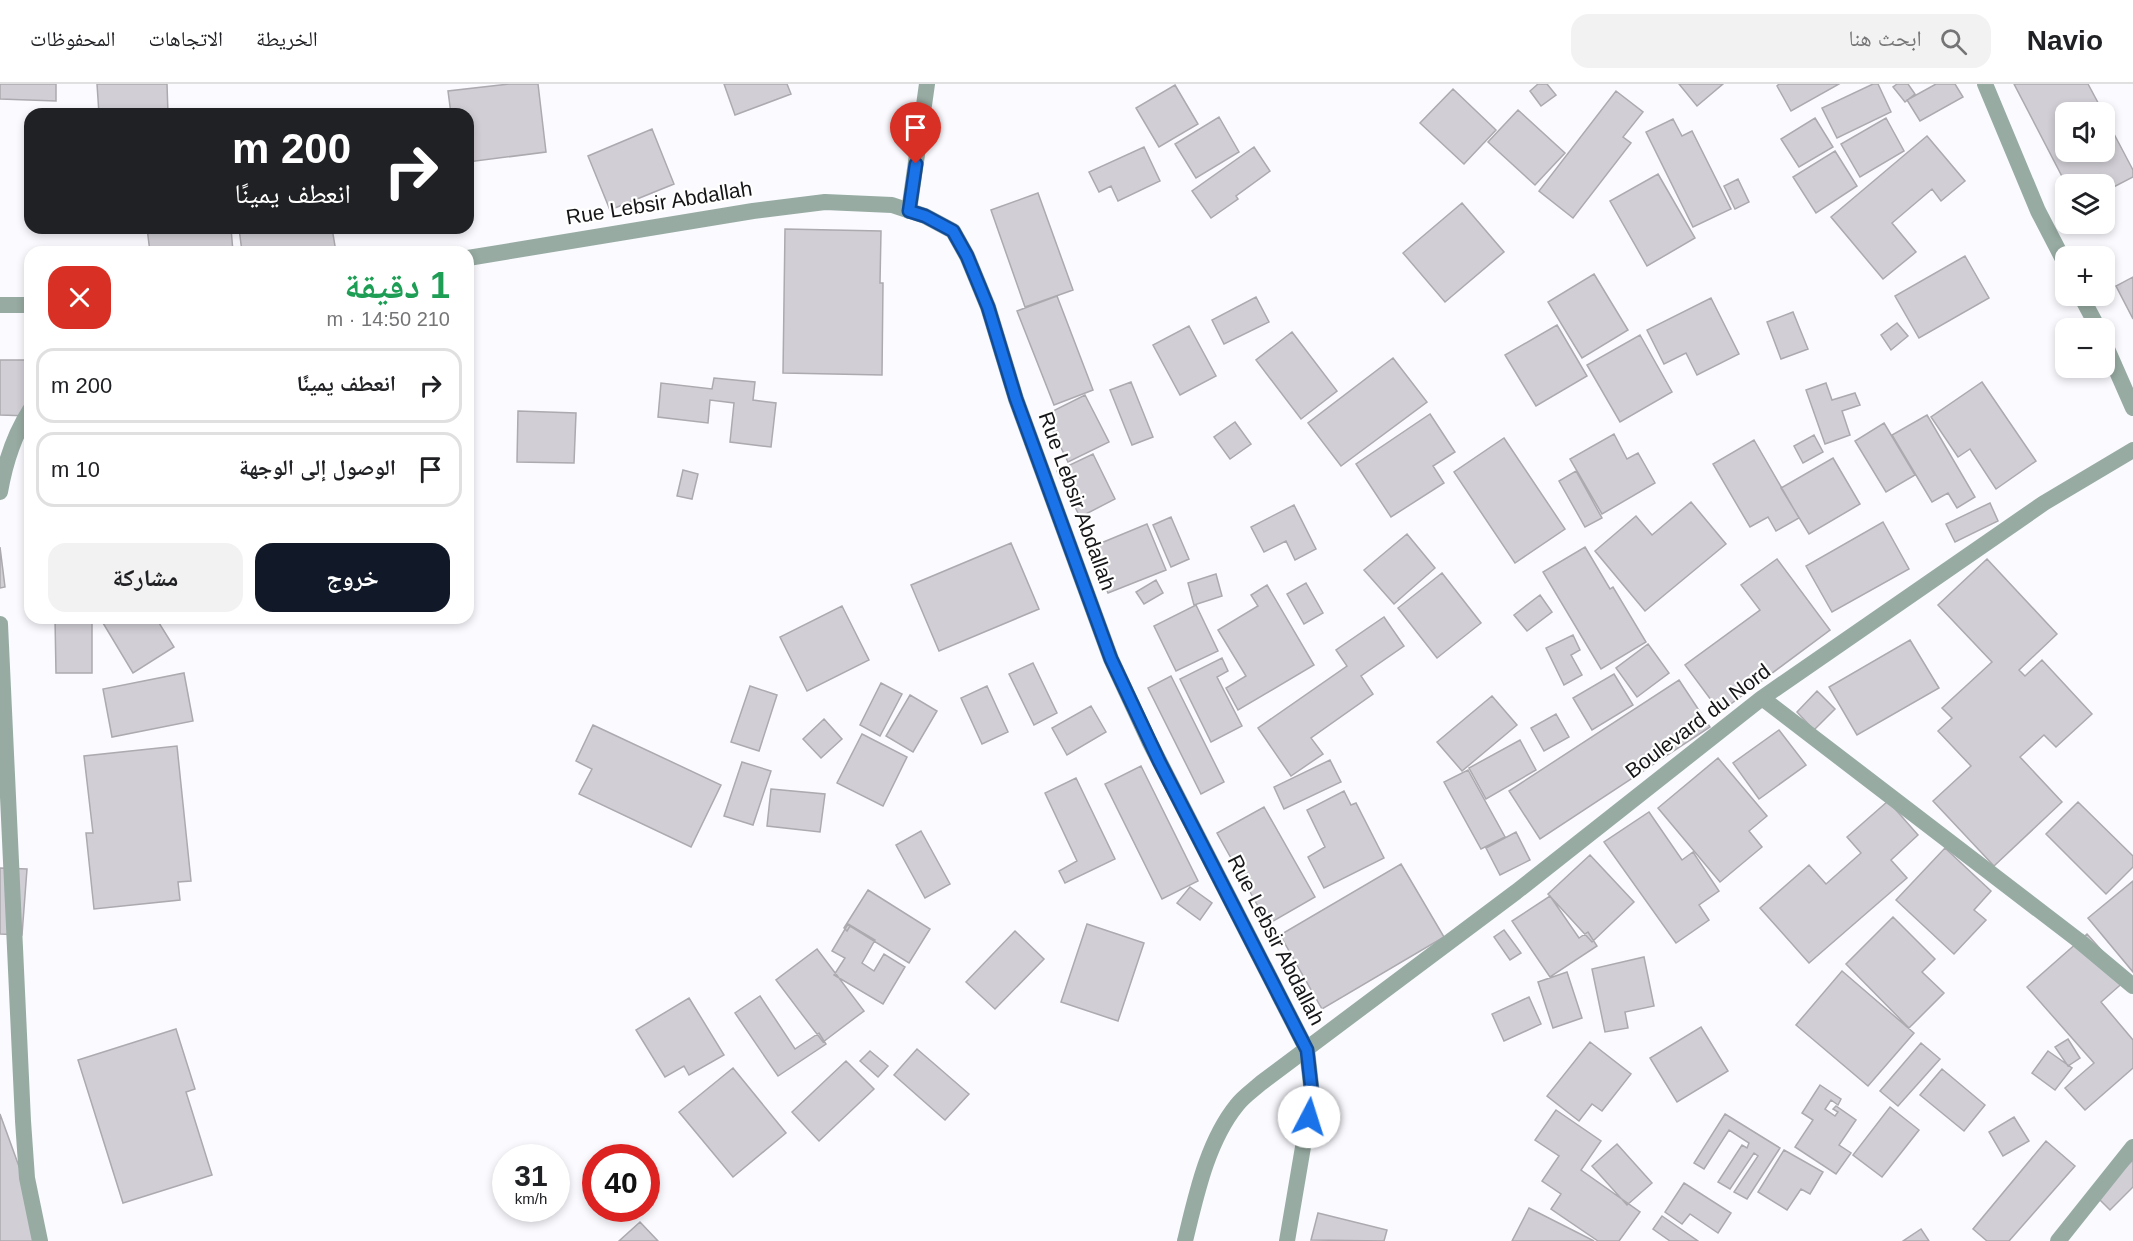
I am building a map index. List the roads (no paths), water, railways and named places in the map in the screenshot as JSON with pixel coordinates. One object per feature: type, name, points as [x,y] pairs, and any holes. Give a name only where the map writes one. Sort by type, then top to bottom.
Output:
[{"type":"street","points":[[909,211],[927,84]]},
{"type":"street","points":[[1985,84],[2038,211],[2056,246]]},
{"type":"street","name":"Rue Lebsir Abdallah","points":[[474,257],[753,211],[825,202],[872,202],[925,216],[953,231],[967,256],[988,307],[1016,399],[1111,659],[1154,751],[1307,1050],[1312,1094],[1287,1241]]},
{"type":"street","points":[[0,305],[24,305]]},
{"type":"street","points":[[2115,367],[2133,408]]},
{"type":"street","points":[[0,492],[4,469],[14,440],[24,421]]},
{"type":"street","name":"Boulevard du Nord","points":[[1185,1241],[1199,1186],[1220,1131],[1237,1104],[1516,892],[1762,698],[2044,503],[2133,450]]},
{"type":"street","points":[[0,624],[23,1121],[27,1178],[40,1241]]},
{"type":"street","points":[[1762,698],[2078,940],[2133,986]]},
{"type":"street","points":[[2058,1241],[2133,1147]]}]
